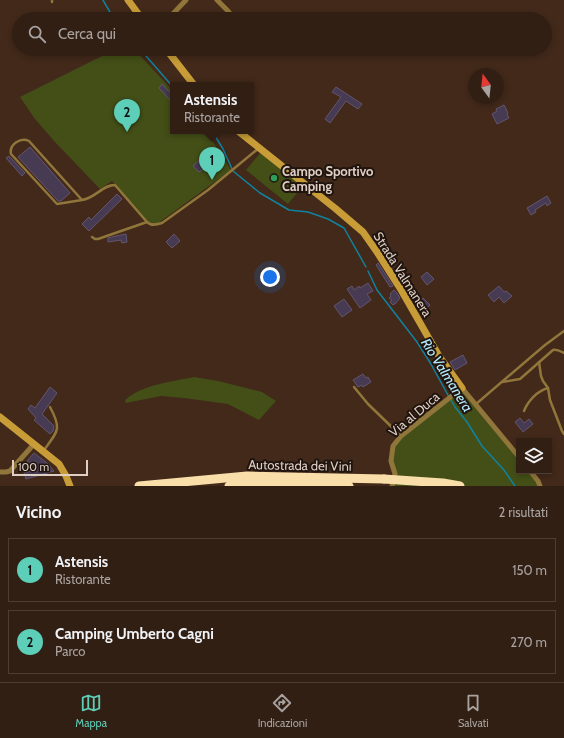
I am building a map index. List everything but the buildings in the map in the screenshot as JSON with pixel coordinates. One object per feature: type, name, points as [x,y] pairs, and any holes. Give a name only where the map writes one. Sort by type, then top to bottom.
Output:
[{"type":"highway","name":"Autostrada dei Vini","points":[[139,486],[247,476],[384,479],[460,486]]},
{"type":"highway","name":"Autostrada dei Vini","points":[[229,486],[246,484],[349,486]]},
{"type":"street","points":[[128,0],[137,12]]},
{"type":"street","points":[[175,12],[186,0]]},
{"type":"street","points":[[217,0],[229,12]]},
{"type":"street","points":[[171,56],[192,82]]},
{"type":"street","name":"Strada Valmanera","points":[[242,134],[363,232],[400,288],[439,356],[462,388],[516,454]]},
{"type":"street","name":"Via al Duca","points":[[392,486],[395,474],[391,461],[393,446],[401,436],[462,388]]},
{"type":"street","points":[[0,417],[58,464],[66,476],[70,486]]},
{"type":"street","points":[[0,472],[10,471],[34,444]]},
{"type":"street","points":[[532,474],[540,486]]},
{"type":"lane","points":[[82,200],[29,141],[25,139],[19,141],[11,147],[11,154],[57,204],[82,200],[91,198],[112,184],[115,185],[147,222],[154,225],[162,223],[208,190],[259,148]]},
{"type":"lane","points":[[92,237],[98,239],[147,222]]},
{"type":"lane","points":[[476,405],[545,345],[564,331]]},
{"type":"lane","points":[[502,382],[520,379],[553,350],[559,350],[564,353]]},
{"type":"lane","points":[[539,362],[541,376],[548,388],[550,400],[564,434]]},
{"type":"lane","points":[[354,387],[368,404],[401,436]]},
{"type":"lane","points":[[524,411],[526,404],[544,389],[548,388]]},
{"type":"lane","points":[[43,452],[58,430],[50,407]]},
{"type":"green space","points":[[102,56],[140,56],[170,88],[170,134],[208,134],[231,170],[161,221],[156,224],[149,223],[112,181],[100,189],[35,119],[20,97]]},
{"type":"green space","name":"Campo Sportivo Camping","points":[[261,152],[303,186],[288,204],[246,170]]},
{"type":"green space","points":[[194,377],[218,381],[262,392],[276,401],[259,420],[228,404],[184,398],[161,396],[126,403],[125,400],[141,390],[167,382]]},
{"type":"green space","points":[[462,388],[516,453],[516,474],[532,474],[540,486],[392,486],[395,474],[391,461],[393,446],[401,436]]},
{"type":"waterway","name":"Rio Valmanera","points":[[103,0],[110,12]]},
{"type":"waterway","name":"Rio Valmanera","points":[[146,56],[170,84]]},
{"type":"waterway","name":"Rio Valmanera","points":[[214,134],[223,149],[233,171],[260,193],[289,210],[308,212],[328,219],[344,228],[366,267]]},
{"type":"waterway","name":"Rio Valmanera","points":[[368,271],[377,290],[417,342],[449,397]]},
{"type":"waterway","name":"Rio Valmanera","points":[[451,400],[482,446],[504,470],[515,486]]},
{"type":"place","name":"Camping Umberto Cagni","points":[[127,132]]},
{"type":"place","name":"Campo Sportivo Camping","points":[[274,178]]},
{"type":"place","name":"Astensis","points":[[212,180]]}]
